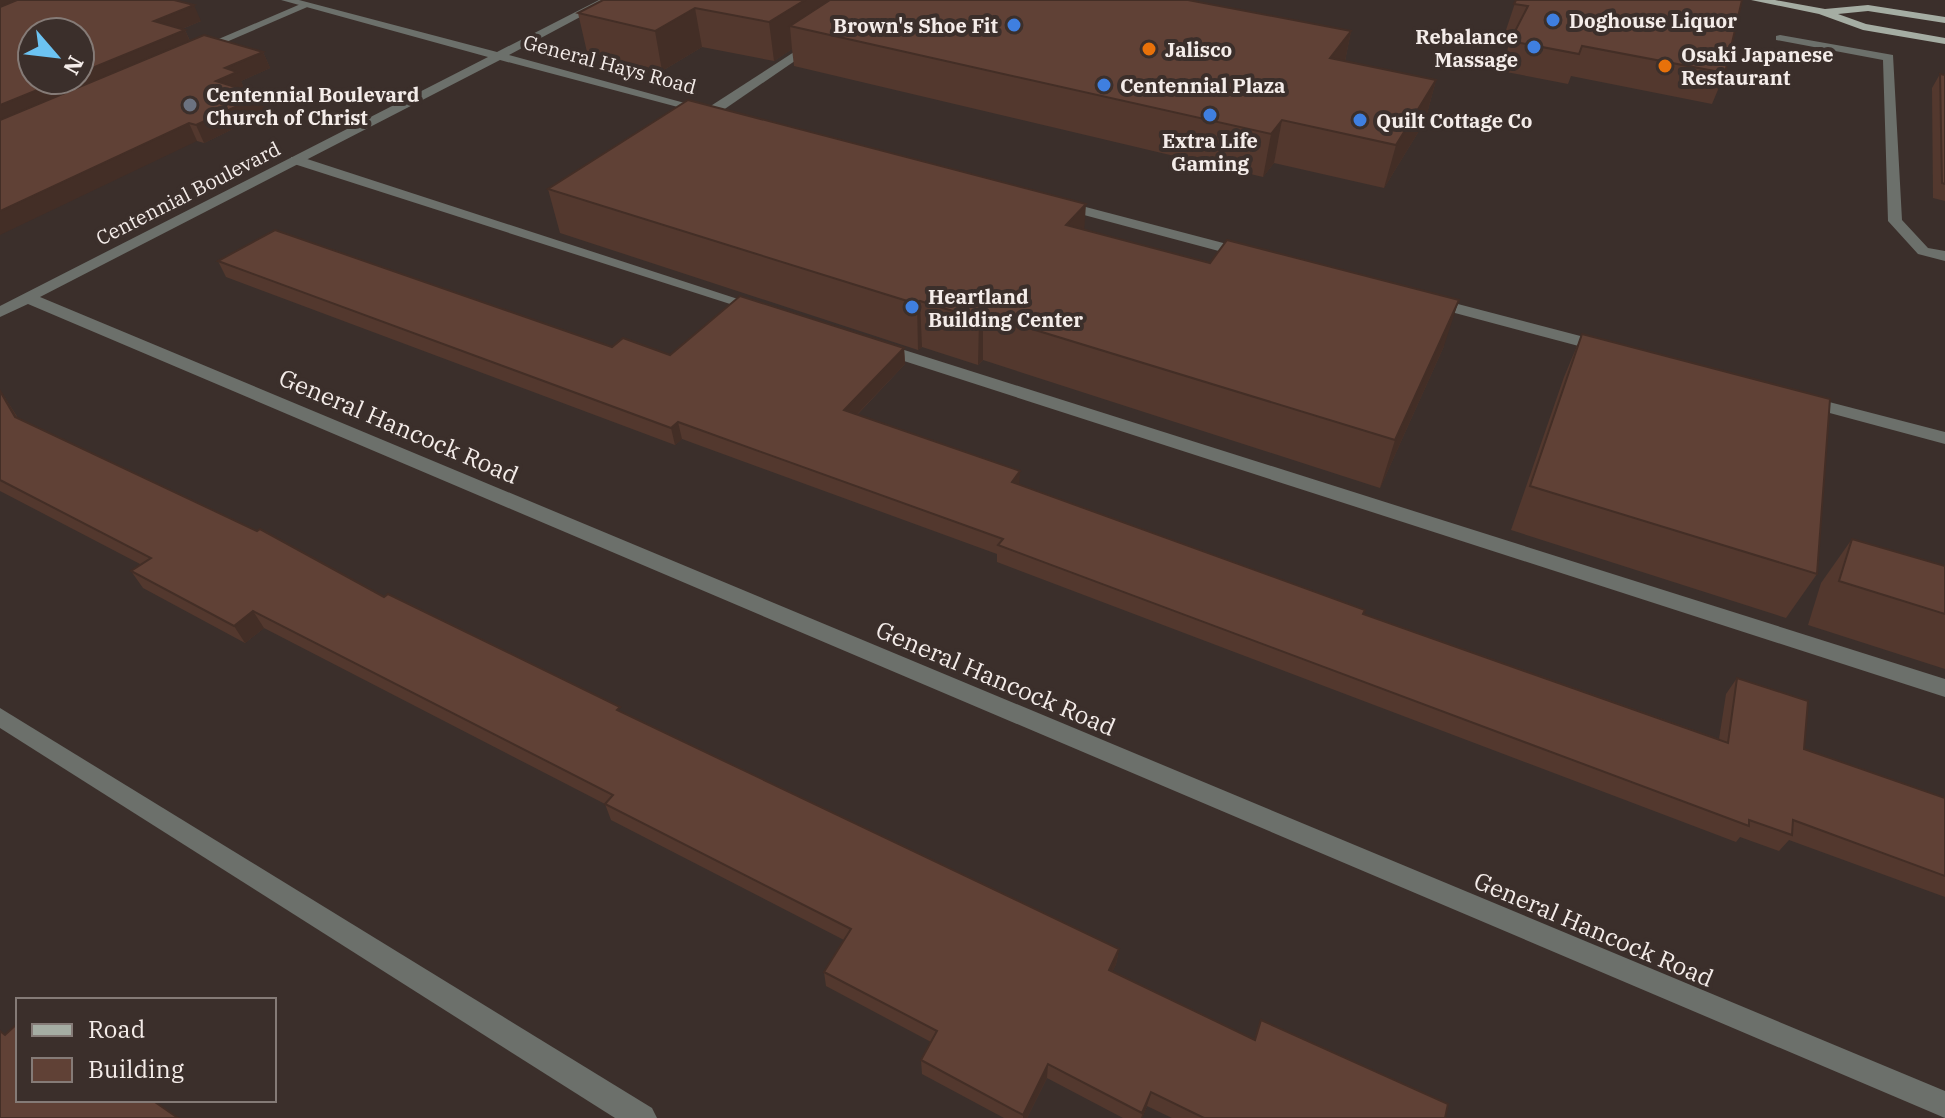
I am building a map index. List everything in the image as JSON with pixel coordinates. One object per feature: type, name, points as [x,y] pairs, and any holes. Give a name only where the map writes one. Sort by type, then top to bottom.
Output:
[{"type":"main road","points":[[1756,0],[1821,11],[1863,27],[1945,41]]},
{"type":"main road","points":[[1821,11],[1868,8],[1945,20]]},
{"type":"street","name":"General Hays Road","points":[[286,0],[719,114],[829,34]]},
{"type":"street","name":"Centennial Boulevard","points":[[0,312],[607,0]]},
{"type":"street","points":[[191,54],[307,5]]},
{"type":"street","points":[[1780,38],[1889,58],[1895,221],[1923,251],[1945,256]]},
{"type":"street","points":[[296,160],[773,313]]},
{"type":"street","points":[[1049,201],[1264,258]]},
{"type":"street","name":"General Hancock Road","points":[[28,298],[1945,1105]]},
{"type":"street","points":[[1417,299],[1617,351]]},
{"type":"street","points":[[864,342],[1945,688]]},
{"type":"street","points":[[1783,395],[1945,438]]},
{"type":"street","points":[[0,717],[642,1118]]},
{"type":"building","points":[[17,0],[174,0],[194,5],[154,21],[185,30],[96,66],[96,16],[16,16],[16,96],[22,96],[0,105],[0,7]]},
{"type":"building","points":[[603,0],[805,0],[769,22],[695,8],[655,31],[578,13]]},
{"type":"building","points":[[830,0],[1188,0],[1351,31],[1330,58],[1436,80],[1396,145],[1282,120],[1271,134],[790,26]]},
{"type":"building","points":[[1516,0],[1742,0],[1725,73],[1582,46],[1579,54],[1510,41],[1528,6],[1514,4]]},
{"type":"building","points":[[204,35],[263,52],[225,68],[237,72],[216,81],[261,95],[196,125],[189,123],[0,211],[0,120],[58,96],[96,96],[96,80]]},
{"type":"building","points":[[1940,74],[1945,75],[1945,184],[1942,183]]},
{"type":"building","points":[[688,100],[1086,204],[1066,225],[1210,263],[1227,240],[1459,300],[1395,440],[983,314],[979,319],[920,301],[917,304],[548,189]]},
{"type":"building","points":[[275,230],[612,347],[623,338],[670,355],[740,296],[904,348],[844,410],[1020,471],[1012,482],[1365,610],[1363,614],[1728,743],[1737,678],[1808,701],[1804,749],[1945,798],[1945,876],[1793,820],[1792,835],[1749,820],[1749,826],[998,545],[1003,539],[678,422],[671,428],[218,261]]},
{"type":"building","points":[[1582,334],[1830,399],[1817,574],[1530,486]]},
{"type":"building","points":[[0,391],[15,417],[257,531],[260,529],[384,597],[388,594],[620,707],[617,710],[1119,949],[1109,970],[1255,1040],[1261,1020],[1448,1104],[1445,1118],[1204,1118],[1151,1092],[1142,1113],[1048,1064],[1023,1115],[921,1060],[937,1031],[824,972],[851,929],[605,804],[613,795],[253,611],[234,626],[131,571],[151,558],[0,480]]},
{"type":"building","points":[[1852,539],[1945,566],[1945,614],[1839,581]]},
{"type":"building","points":[[16,1025],[16,1102],[155,1102],[178,1118],[0,1118],[0,1031],[5,1035]]},
{"type":"place","name":"Doghouse Liquor","points":[[1553,20]]},
{"type":"place","name":"Brown's Shoe Fit","points":[[1014,25]]},
{"type":"place","name":"Rebalance Massage","points":[[1534,47]]},
{"type":"place","name":"Jalisco","points":[[1149,49]]},
{"type":"place","name":"Osaki Japanese Restaurant","points":[[1665,66]]},
{"type":"place","name":"Centennial Plaza","points":[[1104,85]]},
{"type":"place","name":"Centennial Boulevard Church of Christ","points":[[190,105]]},
{"type":"place","name":"Extra Life Gaming","points":[[1210,115]]},
{"type":"place","name":"Quilt Cottage Co","points":[[1360,120]]},
{"type":"place","name":"Heartland Building Center","points":[[912,307]]}]
